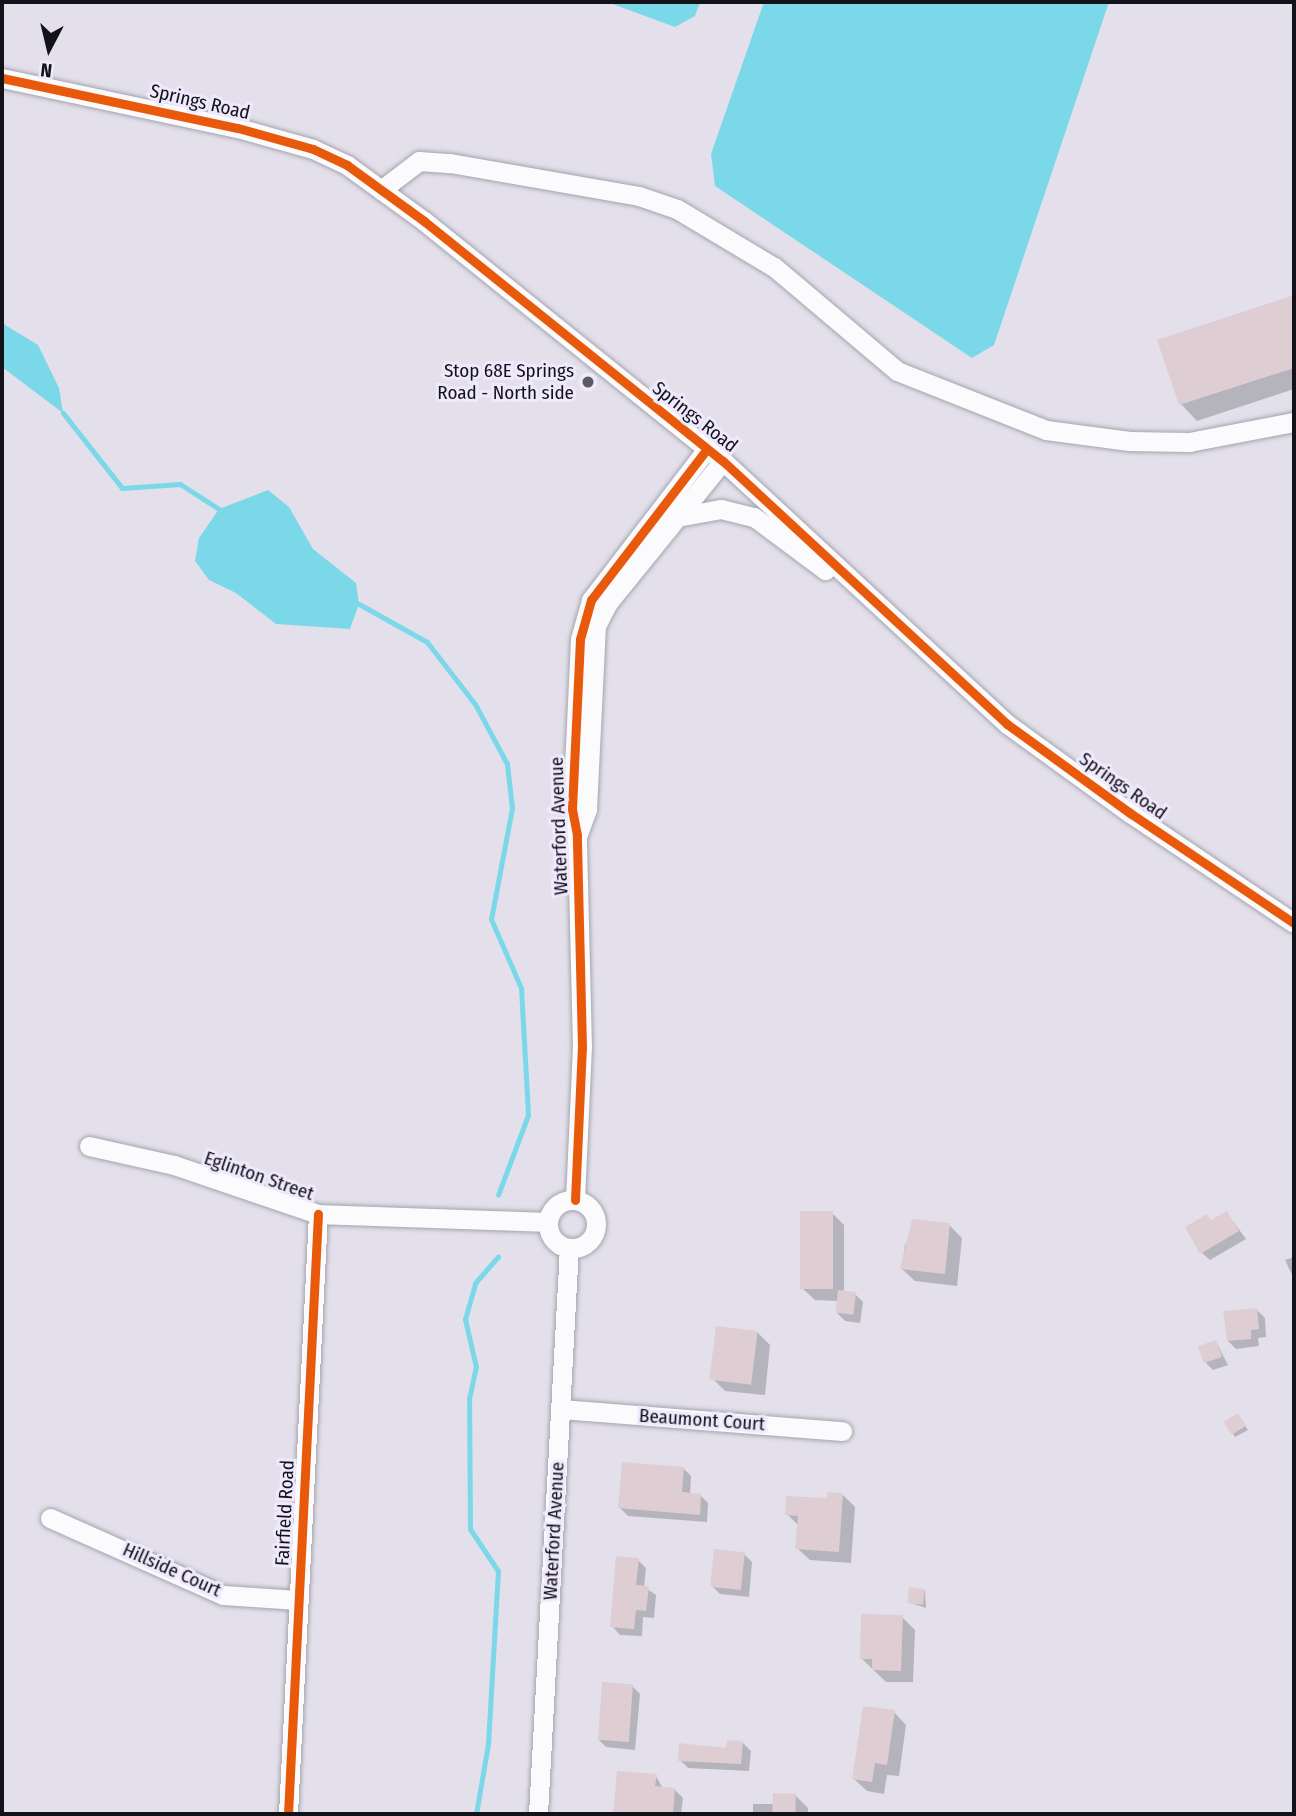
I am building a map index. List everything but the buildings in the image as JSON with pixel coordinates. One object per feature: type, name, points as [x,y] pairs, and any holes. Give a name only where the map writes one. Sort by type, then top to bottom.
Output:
[{"type":"street","name":"Springs Road","points":[[2,79],[238,128],[313,149],[381,190],[715,455],[1007,724],[1130,813],[1294,923]]},
{"type":"street","points":[[381,190],[419,161],[450,163],[639,196],[677,209],[774,267],[897,371],[1045,430],[1129,441],[1189,442],[1294,422]]},
{"type":"street","name":"Waterford Avenue","points":[[577,835],[587,809],[596,626],[677,517],[715,455]]},
{"type":"street","name":"Waterford Avenue","points":[[575,1200],[582,1047],[577,835],[572,809],[577,668],[583,620],[591,600],[715,455]]},
{"type":"street","points":[[677,517],[721,509],[754,517],[825,570],[975,712],[1007,724]]},
{"type":"street","name":"Eglinton Street","points":[[89,1146],[174,1165],[318,1214],[548,1222]]},
{"type":"street","points":[[575,1200],[591,1210],[596,1227],[586,1243],[569,1248],[553,1239],[548,1222],[556,1206],[575,1200]]},
{"type":"street","name":"Fairfield Road","points":[[288,1814],[318,1214]]},
{"type":"street","name":"Waterford Avenue","points":[[538,1814],[569,1248]]},
{"type":"street","name":"Beaumont Court","points":[[561,1409],[842,1431]]},
{"type":"street","name":"Hillside Court","points":[[50,1518],[223,1595],[298,1600]]},
{"type":"water","points":[[607,2],[700,2],[695,16],[675,27]]},
{"type":"water","points":[[764,2],[1109,2],[994,345],[972,358],[715,186],[711,154]]},
{"type":"water","points":[[2,323],[38,345],[59,388],[63,413],[2,367]]},
{"type":"water","points":[[268,490],[289,507],[313,549],[356,583],[359,604],[350,629],[276,624],[236,593],[209,580],[195,561],[199,538],[219,509]]},
{"type":"waterway","points":[[63,413],[122,488],[180,484],[219,509]]},
{"type":"waterway","points":[[359,604],[427,642],[475,704],[507,764],[512,808],[491,919],[521,988],[528,1115],[498,1195]]},
{"type":"waterway","points":[[476,1814],[488,1744],[498,1571],[470,1529],[469,1399],[476,1367],[465,1319],[475,1283],[498,1257]]},
{"type":"cycle path","points":[[2,78],[238,128],[313,149],[347,165],[424,221],[723,461],[1007,724],[1130,813],[1294,923]]},
{"type":"cycle path","points":[[575,1200],[582,1047],[577,835],[572,809],[580,639],[591,600],[707,449]]},
{"type":"cycle path","points":[[288,1814],[318,1214]]},
{"type":"place","name":"Stop 68E Springs Road - North side","points":[[588,382]]}]
